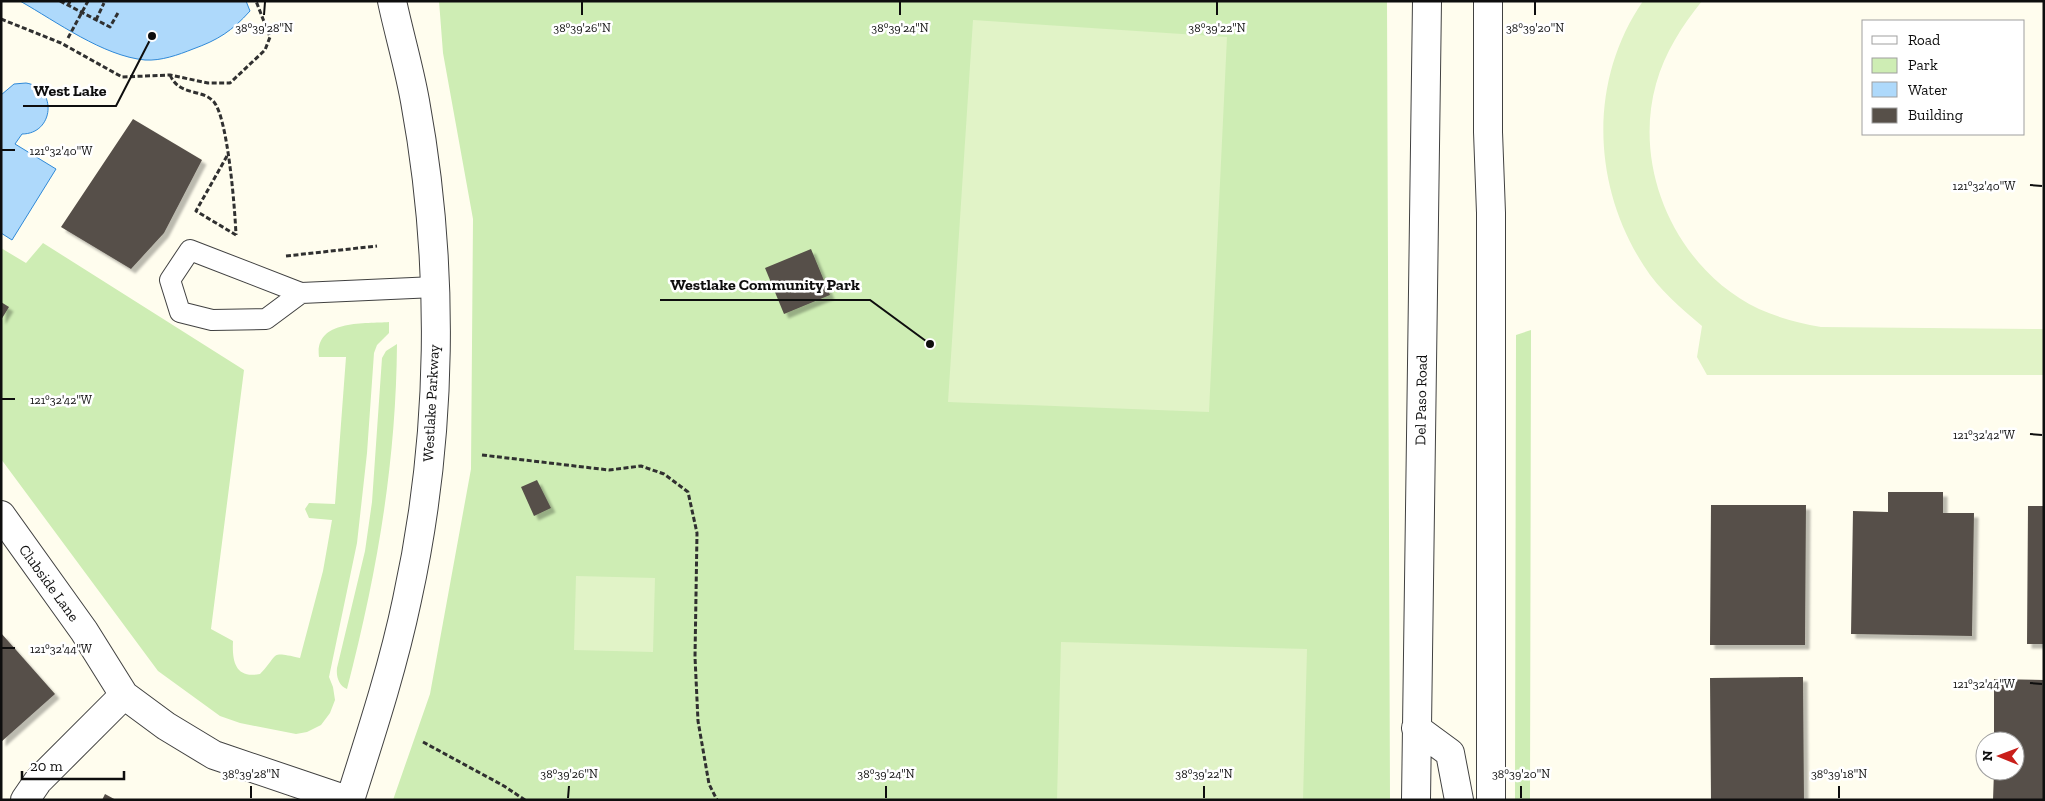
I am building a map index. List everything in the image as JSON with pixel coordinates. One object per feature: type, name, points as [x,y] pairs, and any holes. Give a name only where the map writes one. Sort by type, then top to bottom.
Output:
[{"type":"street","name":"Westlake Parkway","points":[[349,800],[407,600],[424,501],[435,383],[435,287],[428,186],[415,100],[392,1]]},
{"type":"street","name":"Del Paso Road","points":[[1416,800],[1427,1]]},
{"type":"street","points":[[1488,1],[1488,132],[1491,212],[1491,800]]},
{"type":"street","name":"Clubside Lane","points":[[1,515],[84,631],[124,695],[166,726],[214,754],[349,800]]},
{"type":"street","points":[[25,800],[38,781],[124,695]]},
{"type":"street","points":[[1416,728],[1450,753],[1459,800]]},
{"type":"lane","points":[[301,293],[266,319],[212,320],[180,312],[170,280],[190,250],[301,293],[435,287]]},
{"type":"path","points":[[60,1],[110,28],[119,11]]},
{"type":"path","points":[[68,6],[70,1]]},
{"type":"path","points":[[68,38],[88,1]]},
{"type":"path","points":[[1,19],[62,43],[122,76],[170,75],[208,82],[230,83],[265,50],[270,38],[256,1]]},
{"type":"path","points":[[96,20],[104,3]]},
{"type":"path","points":[[170,75],[174,85],[212,100],[220,113],[235,198],[236,235]]},
{"type":"path","points":[[227,156],[196,210],[243,240]]},
{"type":"path","points":[[279,257],[377,246]]},
{"type":"path","points":[[482,455],[609,470],[641,466],[664,474],[688,492],[697,534],[695,657],[698,721],[709,784],[717,800]]},
{"type":"path","points":[[422,742],[504,786],[525,800]]},
{"type":"green space","points":[[439,1],[1387,1],[1390,800],[393,800],[430,694],[471,469],[473,219],[443,53]]},
{"type":"green space","points":[[1643,1],[1702,1],[1675,40],[1660,72],[1650,117],[1650,150],[1656,183],[1668,214],[1684,243],[1705,269],[1730,292],[1759,309],[1789,320],[1821,327],[2044,329],[2044,375],[1707,375],[1697,357],[1702,326],[1663,291],[1644,266],[1627,235],[1614,202],[1606,168],[1603,134],[1605,99],[1613,65],[1625,32]]},
{"type":"green space","points":[[973,20],[1227,37],[1209,412],[948,402]]},
{"type":"green space","points":[[43,243],[244,370],[211,629],[233,641],[235,662],[240,671],[245,674],[260,674],[273,658],[279,655],[300,658],[323,571],[332,520],[309,518],[305,509],[309,503],[335,504],[346,357],[319,357],[320,345],[324,336],[343,326],[389,322],[389,333],[377,345],[374,353],[367,453],[357,543],[329,677],[335,700],[330,713],[321,725],[307,732],[296,734],[240,723],[220,716],[158,671],[1,459],[1,248],[26,263]]},
{"type":"green space","points":[[1531,330],[1530,800],[1515,800],[1516,335]]},
{"type":"green space","points":[[397,344],[393,432],[383,518],[376,561],[347,689],[339,681],[337,668],[365,551],[372,502],[382,358],[386,351]]},
{"type":"green space","points":[[576,576],[655,578],[653,652],[574,650]]},
{"type":"green space","points":[[1061,642],[1307,649],[1303,800],[1057,800]]},
{"type":"water","points":[[20,1],[246,1],[250,11],[231,29],[210,42],[169,57],[145,60],[113,52],[97,45]]},
{"type":"water","points":[[26,83],[36,87],[43,93],[47,101],[48,110],[46,119],[41,127],[33,132],[22,134],[15,144],[56,169],[12,240],[1,233],[1,95],[14,84]]},
{"type":"building","points":[[133,119],[202,160],[164,233],[131,269],[61,227]]},
{"type":"building","points":[[811,249],[830,295],[784,314],[765,268]]},
{"type":"building","points":[[1,302],[9,307],[1,320]]},
{"type":"building","points":[[537,480],[551,508],[534,516],[521,487]]},
{"type":"building","points":[[1888,492],[1943,492],[1943,513],[1974,513],[1972,636],[1851,634],[1853,511],[1888,512]]},
{"type":"building","points":[[1711,505],[1806,505],[1805,645],[1710,645]]},
{"type":"building","points":[[2028,506],[2044,506],[2044,644],[2027,644]]},
{"type":"building","points":[[1,633],[55,694],[1,742]]},
{"type":"building","points":[[1803,677],[1804,800],[1711,800],[1710,678]]},
{"type":"building","points":[[1994,679],[2044,680],[2044,800],[1993,800],[1994,781],[2025,781],[2025,731],[1994,731]]},
{"type":"building","points":[[105,794],[116,800],[102,800]]},
{"type":"place","name":"West Lake","points":[[152,36]]},
{"type":"place","name":"Westlake Community Park","points":[[930,344]]}]
